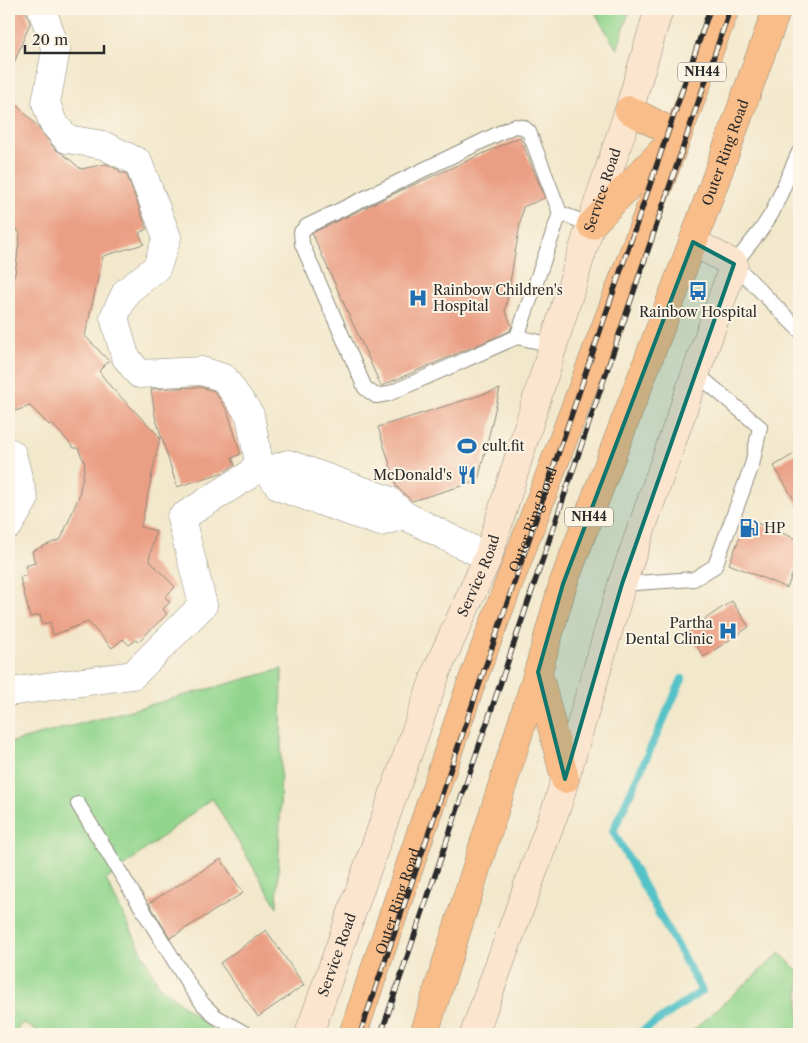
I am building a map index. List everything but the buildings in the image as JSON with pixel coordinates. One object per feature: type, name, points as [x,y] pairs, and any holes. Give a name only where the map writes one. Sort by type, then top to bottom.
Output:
[{"type":"highway","name":"Outer Ring Road","points":[[353,1034],[470,687],[726,9]]},
{"type":"highway","name":"Outer Ring Road","points":[[424,1034],[538,672],[563,584],[693,242],[778,9]]},
{"type":"highway","points":[[591,224],[678,135],[629,110]]},
{"type":"highway","points":[[538,672],[565,779]]},
{"type":"street","points":[[42,9],[56,50],[46,103],[53,123],[67,139],[104,145],[138,162],[167,236],[157,267],[126,292],[114,317],[125,356],[139,374],[202,371],[224,378],[250,415],[264,467],[280,487],[380,522],[404,515],[488,556]]},
{"type":"street","name":"Service Road","points":[[309,1034],[438,668],[488,556],[591,224],[629,110],[659,9]]},
{"type":"street","points":[[474,1034],[555,812],[622,584],[734,264],[693,242]]},
{"type":"street","points":[[9,452],[12,454],[24,500],[9,525]]},
{"type":"street","points":[[9,690],[133,675],[203,605],[181,518],[264,467]]},
{"type":"lane","points":[[517,337],[560,213],[529,132],[523,127],[514,126],[308,226],[301,232],[302,244],[365,388],[376,396],[388,394],[517,337],[553,345]]},
{"type":"lane","points":[[799,152],[772,213],[734,264],[799,330]]},
{"type":"lane","points":[[560,213],[591,224]]},
{"type":"lane","points":[[622,584],[694,579],[716,566],[752,465],[760,427],[696,373]]},
{"type":"lane","points":[[78,804],[191,988],[215,1016],[246,1034]]},
{"type":"highlighted area","points":[[693,242],[734,264],[622,584],[565,779],[538,672],[563,584]]},
{"type":"green space","points":[[593,9],[630,9],[617,50]]},
{"type":"green space","points":[[282,669],[277,907],[212,798],[106,880],[159,986],[218,1034],[43,1034],[22,1023],[14,1034],[9,1034],[9,743]]},
{"type":"green space","points":[[780,953],[799,972],[799,1034],[689,1034]]},
{"type":"waterway","points":[[638,1034],[702,991],[613,831],[682,679]]},
{"type":"railway","points":[[360,1034],[710,9]]},
{"type":"railway","points":[[381,1034],[730,9]]},
{"type":"place","name":"Rainbow Hospital","points":[[698,291]]},
{"type":"place","name":"Rainbow Children's Hospital","points":[[418,298]]},
{"type":"place","name":"cult.fit","points":[[467,446]]},
{"type":"place","name":"McDonald's","points":[[467,475]]},
{"type":"place","name":"HP","points":[[749,528]]},
{"type":"place","name":"Partha Dental Clinic","points":[[728,631]]}]
